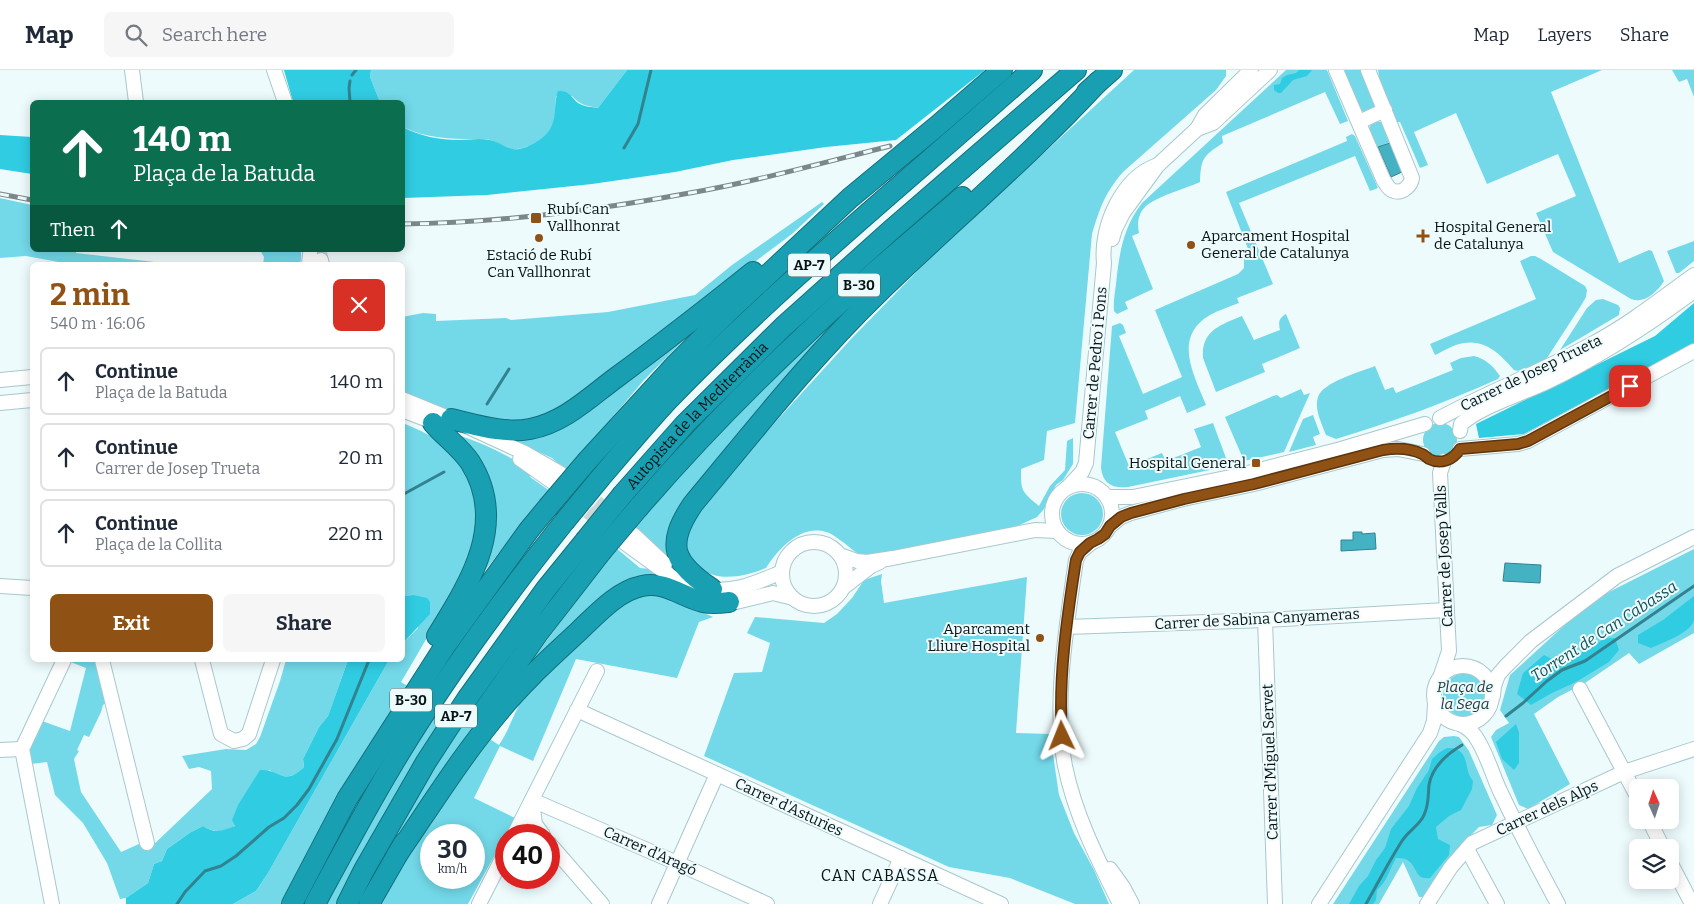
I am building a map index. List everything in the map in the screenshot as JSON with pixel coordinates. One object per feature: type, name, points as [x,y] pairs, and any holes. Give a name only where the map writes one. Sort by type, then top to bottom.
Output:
[{"type":"highway","name":"B-30","points":[[292,904],[347,799],[443,649],[529,530],[588,460],[676,364],[715,325],[850,198],[929,134],[1002,70]]},
{"type":"highway","name":"Autopista de la Mediterrània","points":[[315,904],[391,766],[431,705],[515,584],[601,477],[667,402],[760,310],[1032,70]]},
{"type":"highway","name":"Autopista de la Mediterrània","points":[[347,904],[364,870],[426,762],[467,698],[546,589],[623,494],[685,424],[783,327],[889,232],[1076,70]]},
{"type":"highway","name":"B-30","points":[[369,904],[421,812],[499,688],[545,624],[639,507],[740,398],[804,335],[919,234],[1105,76]]},
{"type":"highway","points":[[712,589],[696,579],[684,567],[677,550],[676,540],[679,529],[693,504],[815,359],[877,294],[1053,130],[1105,76]]},
{"type":"highway","points":[[442,421],[516,431],[532,429],[558,419],[672,336],[850,198]]},
{"type":"highway","points":[[347,799],[367,755],[394,706],[452,611],[476,567],[482,550],[486,528],[486,513],[482,485],[470,461],[442,421]]},
{"type":"highway","points":[[397,855],[497,713],[539,669],[587,623],[617,598],[635,588],[659,585],[701,602],[729,602]]},
{"type":"street","points":[[132,70],[136,100]]},
{"type":"street","points":[[274,70],[284,100]]},
{"type":"street","name":"Carrer de Pedro i Pons","points":[[1197,130],[1205,115],[1251,70]]},
{"type":"street","name":"Carrer de Pedro i Pons","points":[[1103,492],[1090,476],[1086,463],[1104,263],[1115,228],[1123,212],[1158,165],[1197,130],[1213,123],[1270,70]]},
{"type":"street","points":[[1336,70],[1388,187],[1393,191],[1399,191],[1409,187],[1412,178],[1371,73]]},
{"type":"street","points":[[1358,122],[1385,110]]},
{"type":"street","name":"Carrer de Josep Trueta","points":[[1440,418],[1468,403],[1540,371],[1594,343],[1653,305],[1694,275]]},
{"type":"street","name":"Carrer de Josep Trueta","points":[[1460,431],[1461,424],[1473,415],[1546,383],[1601,354],[1694,292]]},
{"type":"street","points":[[1460,449],[1518,444],[1528,441],[1694,351]]},
{"type":"street","points":[[0,380],[30,377]]},
{"type":"street","points":[[0,403],[30,400]]},
{"type":"street","points":[[405,401],[442,421]]},
{"type":"street","points":[[405,411],[442,421],[525,453],[557,478]]},
{"type":"street","points":[[1068,487],[1088,484],[1103,492],[1133,497],[1240,474],[1340,449],[1440,418],[1454,424],[1460,431],[1461,437],[1460,449],[1455,455],[1444,461],[1433,460],[1423,454],[1398,449],[1383,450],[1254,484],[1131,513],[1121,517],[1110,526],[1105,534],[1080,552],[1076,560],[1067,627],[1061,702],[1063,752],[1078,810],[1091,845],[1120,904]]},
{"type":"street","points":[[1423,454],[1418,442],[1418,436],[1425,424]]},
{"type":"street","name":"Carrer de Josep Valls","points":[[1441,675],[1449,651],[1440,473],[1444,461]]},
{"type":"street","points":[[1035,530],[1046,518],[1055,499],[1082,472],[1086,463]]},
{"type":"street","points":[[1103,492],[1111,506],[1110,526]]},
{"type":"street","points":[[1052,507],[1052,516],[1076,560]]},
{"type":"street","points":[[840,555],[857,561],[867,562],[1035,530],[1061,535],[1072,542],[1090,543]]},
{"type":"street","points":[[1430,733],[1437,728],[1457,723],[1472,723],[1481,718],[1490,707],[1498,675],[1531,641],[1617,576],[1694,537]]},
{"type":"street","points":[[782,572],[736,589],[698,587],[688,582],[630,539],[679,583],[710,599],[729,602],[773,592],[793,598],[806,605],[821,606],[835,599],[844,587],[871,566],[893,558]]},
{"type":"street","points":[[793,598],[786,590],[783,581],[784,562],[789,554],[805,543],[825,544],[833,548],[840,555],[846,570],[844,587]]},
{"type":"street","points":[[0,586],[30,588]]},
{"type":"street","name":"Carrer de Sabina Canyameras","points":[[1067,627],[1265,620],[1446,610]]},
{"type":"street","name":"Carrer d'Miguel Servet","points":[[1265,620],[1275,904]]},
{"type":"street","points":[[1449,651],[1452,657],[1484,673],[1490,681],[1493,696]]},
{"type":"street","points":[[52,904],[22,749],[63,662]]},
{"type":"street","points":[[102,662],[147,843]]},
{"type":"street","points":[[203,662],[221,734],[234,741],[243,739],[249,734],[272,662]]},
{"type":"street","points":[[1319,904],[1430,733],[1434,721],[1435,684],[1441,675],[1454,666],[1494,668],[1505,666]]},
{"type":"street","points":[[520,824],[597,671]]},
{"type":"street","points":[[1580,689],[1629,781]]},
{"type":"street","points":[[1434,703],[1441,715],[1468,728],[1474,734],[1515,822],[1558,904]]},
{"type":"street","name":"Carrer d'Asturies","points":[[577,710],[1002,904]]},
{"type":"street","points":[[1480,744],[1479,728],[1481,718]]},
{"type":"street","points":[[0,750],[22,749]]},
{"type":"street","name":"Carrer dels Alps","points":[[1427,904],[1451,867],[1472,843],[1624,772],[1694,749]]},
{"type":"street","points":[[659,904],[717,774]]},
{"type":"street","points":[[532,800],[536,824]]},
{"type":"street","name":"Carrer d'Aragó","points":[[532,800],[767,904]]},
{"type":"street","points":[[1091,845],[1123,887],[1132,904]]},
{"type":"street","points":[[1467,849],[1497,904]]},
{"type":"street","points":[[560,856],[602,904]]},
{"type":"street","points":[[880,904],[901,858]]},
{"type":"street","points":[[485,902],[495,878]]},
{"type":"street","points":[[1679,879],[1692,904]]},
{"type":"green space","points":[[371,70],[627,70],[598,108],[584,105],[572,96],[556,96],[552,128],[536,142],[516,149],[507,148],[486,139],[433,137],[405,128],[405,100],[379,100],[370,77]]},
{"type":"green space","points":[[1134,70],[1226,70],[1226,76],[1216,90],[1123,172],[1107,194],[1101,208],[1092,234],[1075,423],[1047,431],[1044,460],[1021,469],[1023,490],[1039,506],[1050,486],[1065,470],[1067,441],[1073,438],[1073,464],[1063,480],[1056,485],[1044,509],[1037,517],[1013,528],[870,557],[857,553],[830,533],[817,530],[799,535],[791,540],[777,553],[766,568],[740,576],[713,575],[693,563],[688,550],[688,533],[707,497],[851,339],[937,251]]},
{"type":"green space","points":[[1286,70],[1327,70],[1348,121],[1340,124],[1325,92],[1222,136],[1223,143],[1204,158],[1200,182],[1150,203],[1139,216],[1139,233],[1132,236],[1153,289],[1125,302],[1128,309],[1117,314],[1114,311],[1114,301],[1123,242],[1130,222],[1142,203]]},
{"type":"green space","points":[[1343,70],[1363,70],[1374,96],[1375,106],[1373,110],[1364,112],[1360,110]]},
{"type":"green space","points":[[1378,70],[1602,70],[1551,92],[1619,263],[1649,250],[1652,251],[1664,281],[1650,296],[1641,300],[1631,299],[1553,252],[1536,213],[1576,196],[1558,154],[1487,184],[1456,113],[1414,132],[1428,165],[1420,168],[1400,122],[1396,122],[1380,82]]},
{"type":"green space","points":[[1672,70],[1694,70],[1694,97],[1687,79],[1679,82]]},
{"type":"green space","points":[[1381,122],[1385,125],[1392,141],[1375,149],[1369,128],[1372,123]]},
{"type":"green space","points":[[1352,134],[1355,136],[1378,188],[1370,191],[1355,156],[1239,203],[1273,284],[1237,298],[1239,303],[1210,315],[1198,324],[1192,334],[1189,345],[1189,357],[1206,405],[1187,413],[1180,396],[1145,411],[1148,419],[1115,432],[1129,466],[1162,453],[1166,461],[1201,447],[1194,429],[1213,423],[1229,466],[1128,487],[1117,487],[1109,484],[1103,477],[1101,467],[1112,326],[1120,323],[1123,325],[1126,333],[1119,336],[1143,394],[1182,377],[1155,310],[1238,274],[1244,268],[1244,257],[1250,254],[1226,192],[1347,141],[1346,137]]},
{"type":"green space","points":[[0,198],[30,205],[30,252],[76,252],[155,262],[59,262],[26,256],[0,258]]},
{"type":"green space","points":[[822,202],[824,204],[792,234],[560,407],[541,417],[510,423],[473,417],[409,397],[405,394],[405,316],[423,313],[436,314],[436,321],[506,318],[511,320],[608,312],[695,295],[732,265]]},
{"type":"green space","points":[[1694,241],[1694,261],[1679,273],[1676,273],[1667,251]]},
{"type":"green space","points":[[261,252],[301,252],[300,262],[263,262],[264,257]]},
{"type":"green space","points":[[1531,256],[1541,259],[1585,286],[1587,290],[1582,304],[1547,358],[1542,362],[1518,371],[1514,370],[1492,349],[1472,342],[1453,346],[1435,355],[1430,344],[1536,299],[1520,261]]},
{"type":"green space","points":[[879,279],[681,508],[672,562],[633,528],[711,441]]},
{"type":"green space","points":[[1603,299],[1618,305],[1620,308],[1619,315],[1560,350],[1587,308],[1596,300]]},
{"type":"green space","points":[[1286,314],[1300,348],[1262,364],[1265,372],[1216,392],[1203,358],[1205,341],[1209,335],[1220,326],[1242,316],[1254,340],[1280,330],[1280,320]]},
{"type":"green space","points":[[694,330],[644,380],[567,471],[552,458],[510,439]]},
{"type":"green space","points":[[1474,356],[1492,366],[1500,376],[1498,379],[1438,404],[1377,426],[1336,439],[1326,435],[1319,416],[1317,402],[1321,392],[1334,382],[1375,366],[1385,390],[1393,387],[1396,393],[1453,370],[1450,363],[1461,358]]},
{"type":"green space","points":[[1301,389],[1304,395],[1310,393],[1284,452],[1244,461],[1225,417],[1273,396],[1277,395],[1281,398]]},
{"type":"green space","points":[[1313,415],[1320,434],[1313,437],[1316,445],[1289,452],[1303,419]]},
{"type":"green space","points":[[1440,423],[1447,424],[1452,428],[1456,433],[1456,447],[1452,452],[1447,456],[1440,457],[1433,456],[1428,452],[1424,447],[1423,440],[1424,433],[1428,428],[1433,424]]},
{"type":"green space","points":[[405,424],[441,443],[457,460],[472,488],[477,529],[473,546],[458,581],[401,682],[499,745],[528,691],[550,667],[604,619],[637,597],[649,594],[665,596],[713,617],[699,622],[677,678],[576,659],[533,761],[500,746],[474,798],[515,818],[512,824],[495,824],[495,855],[485,873],[485,824],[420,824],[420,889],[476,889],[468,904],[233,904],[256,891],[388,662],[405,662],[405,641],[418,628],[413,595],[405,596]]},
{"type":"green space","points":[[458,435],[478,442],[525,466],[534,472],[530,477],[550,491],[469,591],[491,534]]},
{"type":"green space","points":[[1086,493],[1094,496],[1100,502],[1103,514],[1100,526],[1094,532],[1078,535],[1070,532],[1064,526],[1061,510],[1064,502],[1070,496]]},
{"type":"green space","points":[[616,548],[640,568],[650,569],[667,581],[654,579],[524,671]]},
{"type":"green space","points":[[1694,549],[1694,633],[1639,664],[1629,653],[1534,714],[1570,784],[1528,809],[1519,805],[1491,737],[1496,730],[1509,723],[1500,710],[1510,675],[1568,622],[1605,594]]},
{"type":"green space","points":[[882,574],[884,603],[1027,577],[1016,733],[1050,734],[1059,795],[1074,833],[1094,870],[1109,904],[1075,904],[1010,878],[949,867],[704,756],[734,673],[762,672],[770,643],[747,633],[755,617],[824,623],[837,614],[852,598],[864,580]]},
{"type":"green space","points":[[71,662],[97,662],[106,703],[103,705],[89,737],[84,735],[77,750],[79,751],[74,759],[81,792],[121,852],[139,844],[147,843],[150,848],[212,789],[211,771],[199,767],[189,769],[182,756],[226,749],[246,750],[256,744],[285,662],[347,662],[328,716],[319,727],[303,759],[304,767],[291,776],[279,775],[269,770],[233,827],[218,831],[210,830],[203,826],[191,832],[167,849],[162,861],[154,864],[148,883],[126,898],[120,899],[107,863],[83,823],[55,795],[47,762],[31,764],[30,750],[42,721],[70,731],[86,668]]},
{"type":"green space","name":"Plaça de la Sega","points":[[1465,673],[1477,677],[1483,683],[1487,695],[1483,707],[1477,713],[1465,717],[1453,713],[1447,707],[1443,695],[1447,683],[1453,677]]},
{"type":"green space","points":[[1444,737],[1459,737],[1469,751],[1497,815],[1492,825],[1479,827],[1472,834],[1425,897],[1419,897],[1403,862],[1379,904],[1333,904],[1439,741]]},
{"type":"shaded area","points":[[284,70],[371,70],[370,77],[379,100],[292,100]]},
{"type":"shaded area","points":[[627,70],[985,70],[896,140],[826,147],[733,160],[675,172],[592,184],[487,195],[405,198],[405,128],[416,133],[437,138],[459,140],[486,139],[507,148],[519,149],[539,140],[551,127],[558,91],[567,93],[580,104],[598,108]]},
{"type":"shaded area","points":[[1299,70],[1312,70],[1307,76],[1293,80],[1281,93],[1274,90],[1274,85],[1280,84],[1282,78]]},
{"type":"shaded area","points":[[0,135],[30,137],[30,174],[0,169]]},
{"type":"shaded area","points":[[1390,143],[1402,172],[1391,177],[1378,147]]},
{"type":"shaded area","points":[[1694,303],[1694,343],[1524,434],[1479,438],[1476,424],[1655,336]]},
{"type":"shaded area","points":[[1353,532],[1362,532],[1362,534],[1375,533],[1376,549],[1341,551],[1341,540],[1353,540]]},
{"type":"shaded area","points":[[1505,563],[1541,565],[1540,583],[1503,581]]},
{"type":"shaded area","points":[[413,595],[427,598],[430,602],[430,614],[405,641],[405,596]]},
{"type":"shaded area","points":[[1694,596],[1694,620],[1688,629],[1651,648],[1638,643],[1638,635],[1663,620]]},
{"type":"shaded area","points":[[1606,638],[1615,638],[1619,650],[1609,662],[1576,682],[1531,705],[1517,694],[1523,673],[1544,655],[1556,661],[1566,661]]},
{"type":"shaded area","points":[[347,662],[388,662],[256,891],[233,904],[126,904],[126,898],[148,883],[154,864],[162,861],[167,849],[203,826],[219,831],[235,826],[232,820],[238,805],[260,770],[267,770],[282,776],[291,776],[304,767],[303,759],[319,727],[328,716]]},
{"type":"shaded area","points":[[1516,724],[1519,733],[1519,763],[1514,770],[1502,759],[1496,742]]},
{"type":"shaded area","points":[[1447,748],[1460,751],[1473,781],[1472,789],[1461,810],[1449,816],[1436,827],[1438,839],[1450,845],[1449,855],[1430,878],[1420,876],[1409,861],[1396,858],[1386,879],[1377,890],[1376,900],[1373,904],[1349,904],[1385,848],[1391,829],[1409,806],[1417,788],[1429,770],[1432,759]]},
{"type":"waterway","points":[[352,75],[356,70]]},
{"type":"waterway","points":[[624,148],[638,124],[651,70]]},
{"type":"waterway","points":[[350,81],[350,100]]},
{"type":"waterway","points":[[487,404],[509,369]]},
{"type":"waterway","points":[[405,493],[444,472]]},
{"type":"waterway","name":"Torrent de Can Cabassa","points":[[1506,716],[1562,670],[1585,661],[1694,586]]},
{"type":"waterway","points":[[177,904],[185,892],[205,871],[221,866],[236,856],[269,827],[284,818],[297,805],[309,789],[337,739],[368,662]]},
{"type":"waterway","name":"Torrent de Can Cabassa","points":[[1366,904],[1402,841],[1424,815],[1428,804],[1429,785],[1433,772],[1446,757],[1462,745]]},
{"type":"tunnel","points":[[320,252],[321,260]]},
{"type":"tunnel","points":[[564,476],[615,517]]},
{"type":"tunnel","points":[[572,498],[607,528]]},
{"type":"railway","points":[[405,224],[508,219],[579,211],[649,200],[762,178],[890,146]]},
{"type":"railway","points":[[0,194],[30,200]]},
{"type":"place","name":"Rubí Can Vallhonrat","points":[[536,218]]},
{"type":"place","name":"Hospital General de Catalunya","points":[[1423,236]]},
{"type":"place","name":"Estació de Rubí Can Vallhonrat","points":[[539,238]]},
{"type":"place","name":"Aparcament Hospital General de Catalunya","points":[[1191,245]]},
{"type":"place","name":"Hospital General","points":[[1256,463]]},
{"type":"place","name":"Aparcament Lliure Hospital","points":[[1040,638]]},
{"type":"district","name":"CAN CABASSA","points":[[880,875]]},
{"type":"route","points":[[1062,736],[1061,702],[1066,638],[1076,560],[1080,552],[1105,534],[1110,526],[1121,517],[1184,499],[1254,484],[1392,448],[1423,454],[1438,462],[1452,458],[1460,449],[1518,444],[1550,430],[1630,386]]}]
